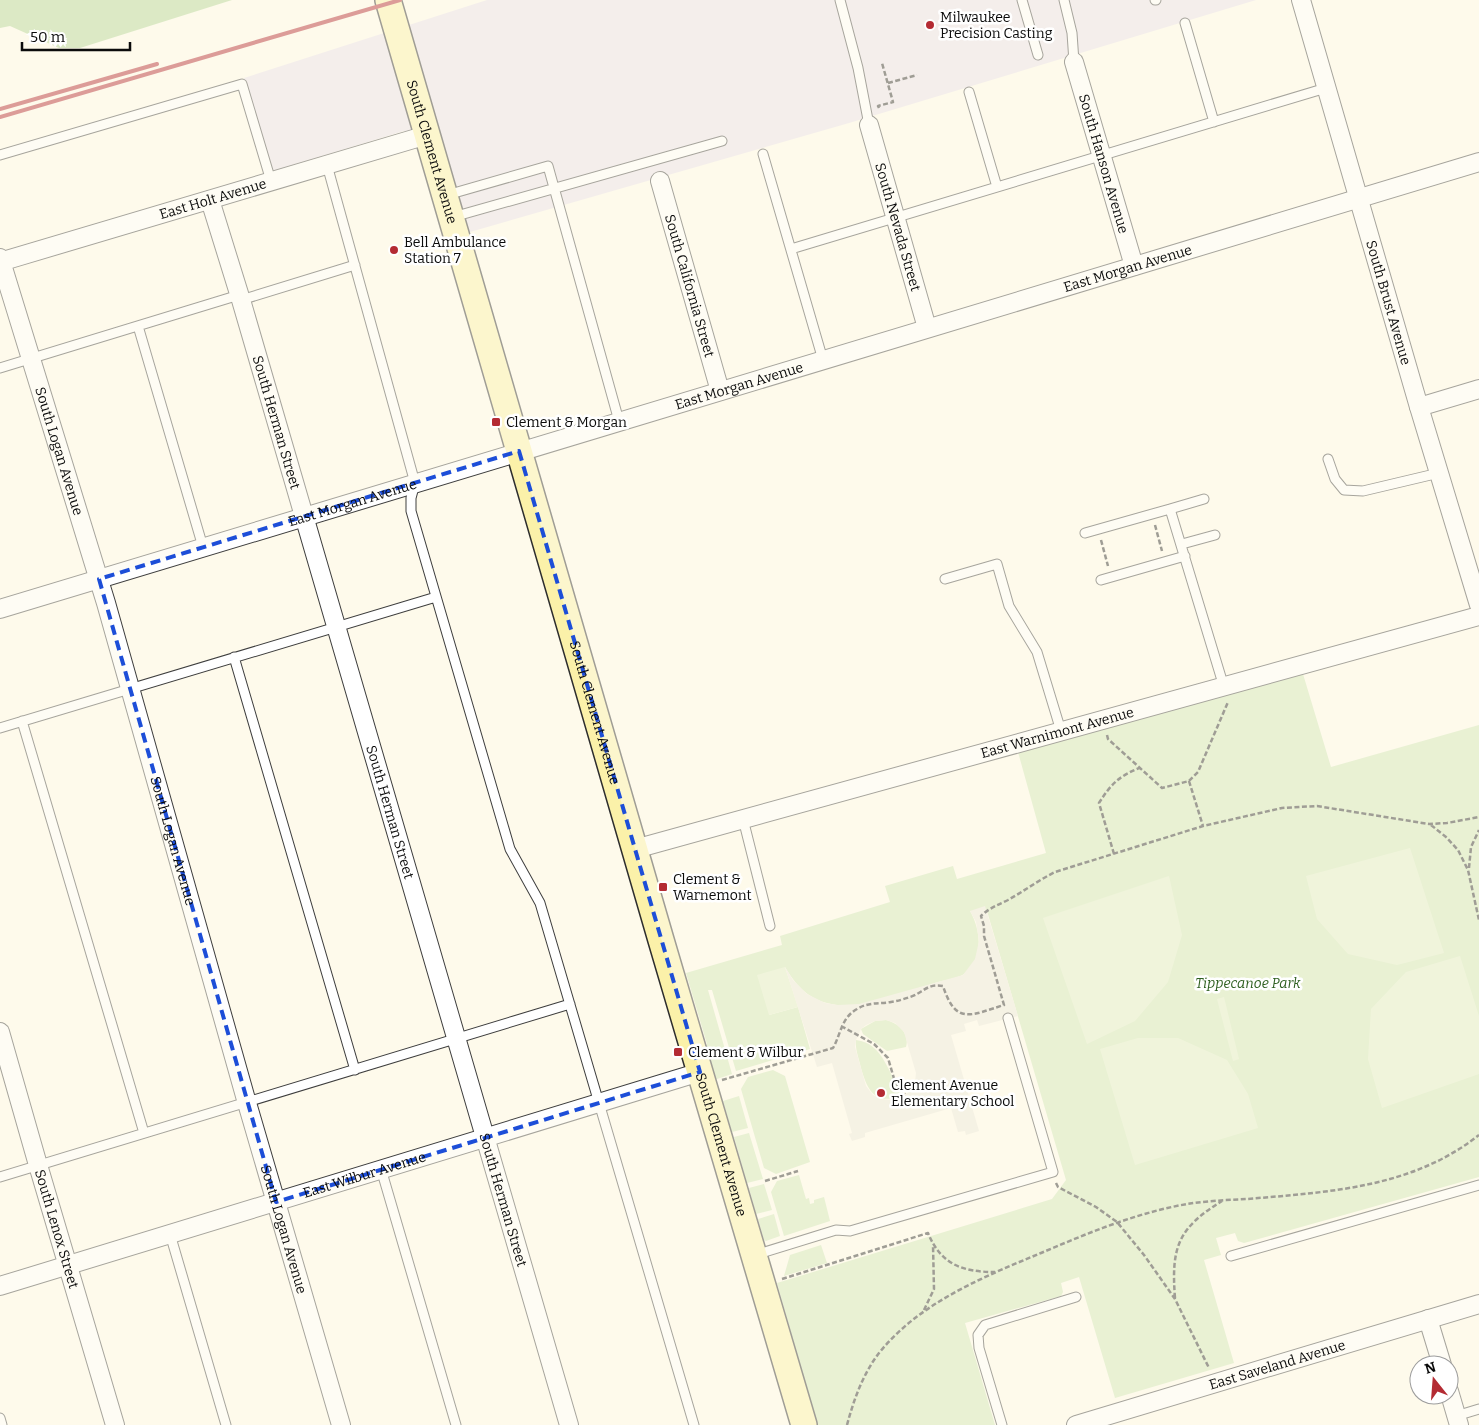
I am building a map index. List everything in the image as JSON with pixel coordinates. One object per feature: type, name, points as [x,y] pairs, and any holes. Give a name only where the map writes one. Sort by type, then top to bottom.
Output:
[{"type":"street","name":"South Clement Avenue","points":[[388,0],[635,849],[711,1076],[754,1256],[804,1425]]},
{"type":"street","name":"South Brust Avenue","points":[[1301,0],[1419,407],[1479,605]]},
{"type":"street","name":"South Hanson Avenue","points":[[1074,62],[1134,266]]},
{"type":"street","name":"South Nevada Street","points":[[869,126],[927,328]]},
{"type":"street","name":"East Holt Avenue","points":[[0,261],[427,135]]},
{"type":"street","name":"East Morgan Avenue","points":[[0,609],[1479,162]]},
{"type":"street","name":"South California Street","points":[[660,181],[720,391]]},
{"type":"street","name":"South Herman Street","points":[[210,200],[240,297],[568,1425]]},
{"type":"street","name":"South Logan Avenue","points":[[0,261],[32,358],[99,579],[247,1103],[341,1425]]},
{"type":"street","points":[[1419,407],[1479,389]]},
{"type":"street","name":"East Warnimont Avenue","points":[[635,849],[1479,616]]},
{"type":"street","name":"South Lenox Street","points":[[0,1032],[115,1425]]},
{"type":"street","name":"East Wilbur Avenue","points":[[0,1286],[598,1104],[711,1076]]},
{"type":"street","name":"East Saveland Avenue","points":[[1076,1425],[1479,1304]]},
{"type":"street","points":[[1428,1319],[1439,1355]]},
{"type":"street","points":[[1453,1405],[1458,1420]]},
{"type":"lane","points":[[840,0],[858,68],[869,126]]},
{"type":"lane","points":[[1022,0],[1038,54]]},
{"type":"lane","points":[[1064,0],[1072,34],[1074,62]]},
{"type":"lane","points":[[1185,23],[1214,122]]},
{"type":"lane","points":[[0,155],[242,84],[271,181]]},
{"type":"lane","points":[[790,249],[1326,88]]},
{"type":"lane","points":[[969,92],[997,187]]},
{"type":"lane","points":[[448,206],[554,189],[722,141]]},
{"type":"lane","points":[[763,154],[823,360]]},
{"type":"lane","points":[[327,165],[415,483],[411,498],[411,511],[436,597],[510,849],[540,903],[694,1425]]},
{"type":"lane","points":[[448,206],[548,166],[619,422]]},
{"type":"lane","points":[[0,368],[138,326],[355,265]]},
{"type":"lane","points":[[138,326],[203,547]]},
{"type":"lane","points":[[1328,459],[1335,479],[1344,490],[1363,491],[1439,474]]},
{"type":"lane","points":[[1085,533],[1204,499]]},
{"type":"lane","points":[[1170,509],[1224,687]]},
{"type":"lane","points":[[1182,544],[1215,535]]},
{"type":"lane","points":[[1101,580],[1185,556]]},
{"type":"lane","points":[[945,579],[997,564],[1009,606],[1038,652],[1061,731]]},
{"type":"lane","points":[[0,728],[436,597]]},
{"type":"lane","points":[[234,657],[355,1070]]},
{"type":"lane","points":[[22,721],[144,1134]]},
{"type":"lane","points":[[743,819],[770,926]]},
{"type":"lane","points":[[0,1177],[570,1004]]},
{"type":"lane","points":[[754,1256],[836,1230],[850,1231],[1053,1172],[1008,1018]]},
{"type":"lane","points":[[381,1170],[456,1425]]},
{"type":"lane","points":[[1231,1256],[1479,1185]]},
{"type":"lane","points":[[170,1234],[226,1425]]},
{"type":"lane","points":[[1002,1425],[979,1348],[978,1335],[985,1325],[1076,1297]]},
{"type":"lane","points":[[1458,1420],[1479,1409]]},
{"type":"lane","points":[[0,1418],[2,1425]]},
{"type":"path","points":[[880,111],[878,106],[893,102],[882,63]]},
{"type":"path","points":[[888,83],[917,75]]},
{"type":"path","points":[[1152,514],[1165,562]]},
{"type":"path","points":[[1098,530],[1111,578]]},
{"type":"path","points":[[1107,733],[1108,739],[1162,788],[1189,781],[1198,772],[1228,702],[1224,687]]},
{"type":"path","points":[[1114,854],[1099,803],[1110,786],[1122,775],[1140,768]]},
{"type":"path","points":[[1189,781],[1203,826]]},
{"type":"path","points":[[711,1076],[798,1058],[833,1048],[841,1026],[857,1008],[872,1003],[890,1002],[914,996],[935,985],[942,986],[948,1002],[954,1010],[965,1015],[1004,1005],[984,936],[981,916],[1055,872],[1203,826],[1282,808],[1317,806],[1430,824],[1479,817]]},
{"type":"path","points":[[1430,824],[1458,850],[1468,870],[1479,920]]},
{"type":"path","points":[[1468,870],[1471,847],[1479,830]]},
{"type":"path","points":[[841,1026],[874,1044],[888,1058],[895,1082],[905,1094]]},
{"type":"path","points":[[796,1053],[798,1058]]},
{"type":"path","points":[[847,1425],[862,1379],[879,1353],[923,1312],[996,1272],[1117,1222],[1151,1212],[1189,1204],[1351,1188],[1411,1174],[1438,1162],[1464,1147],[1479,1135]]},
{"type":"path","points":[[766,1181],[798,1171]]},
{"type":"path","points":[[1053,1172],[1058,1187],[1096,1207],[1117,1222],[1144,1255],[1175,1299],[1198,1343],[1215,1383]]},
{"type":"path","points":[[1175,1299],[1173,1272],[1178,1245],[1190,1226],[1205,1212],[1223,1201]]},
{"type":"path","points":[[782,1279],[928,1233],[933,1244],[950,1263],[981,1272],[996,1272]]},
{"type":"path","points":[[923,1312],[934,1289],[933,1244]]},
{"type":"highlighted area","points":[[519,451],[700,1072],[276,1202],[99,579]]},
{"type":"shaded area","points":[[487,0],[1256,0],[849,123],[456,236],[431,150],[404,131],[273,171],[244,78]]},
{"type":"shaded area","points":[[985,906],[1018,1016],[979,1026],[977,1020],[964,1024],[966,1031],[951,1035],[979,1131],[966,1135],[965,1131],[958,1132],[951,1108],[865,1133],[865,1137],[852,1141],[849,1134],[852,1133],[832,1063],[817,1067],[785,967],[793,980],[807,994],[825,1003],[838,1005],[859,1004],[963,975],[975,959],[979,941],[976,922],[970,911]],"holes":[[[886,1020],[895,1023],[904,1032],[916,1073],[915,1082],[910,1091],[903,1096],[892,1100],[881,1099],[873,1095],[866,1086],[855,1047],[856,1040],[861,1029],[875,1021]]]},
{"type":"green space","points":[[0,0],[232,0],[80,48],[59,48],[10,26],[0,28]]},
{"type":"green space","name":"Tippecanoe Park","points":[[1303,674],[1331,767],[1479,725],[1479,1177],[1244,1243],[1238,1241],[1235,1233],[1216,1238],[1221,1255],[1204,1260],[1234,1363],[1115,1398],[1079,1277],[1061,1283],[1063,1292],[1061,1296],[965,1323],[995,1425],[817,1425],[777,1283],[1052,1199],[1066,1180],[987,911],[970,911],[977,927],[979,944],[975,961],[964,974],[881,999],[850,1006],[820,1001],[802,990],[785,967],[769,1015],[798,1007],[810,1049],[736,1071],[712,990],[708,990],[732,1074],[717,1079],[711,1079],[703,1051],[707,1044],[686,973],[782,945],[780,936],[890,902],[885,886],[953,866],[957,879],[1046,853],[1018,752]]},
{"type":"green space","points":[[1410,848],[1444,953],[1397,965],[1348,954],[1317,919],[1306,876]]},
{"type":"green space","points":[[1169,876],[1182,935],[1168,982],[1135,1021],[1087,1044],[1043,918]]},
{"type":"green space","points":[[1460,956],[1479,1016],[1479,1074],[1382,1108],[1368,1059],[1371,1009],[1406,972]]},
{"type":"green space","points":[[785,967],[798,1007],[769,1015],[757,975]]},
{"type":"green space","points":[[1224,997],[1239,1059],[1233,1061],[1217,999]]},
{"type":"green space","points":[[886,1020],[899,1026],[905,1033],[906,1047],[887,1051],[863,1034],[861,1029],[875,1021]]},
{"type":"green space","points":[[1138,1038],[1178,1038],[1227,1060],[1248,1094],[1258,1128],[1135,1165],[1100,1049]]},
{"type":"green space","points":[[856,1040],[865,1042],[879,1054],[903,1096],[886,1099],[879,1097],[870,1090],[861,1068]]},
{"type":"green space","points":[[773,1070],[785,1076],[810,1162],[776,1174],[764,1168],[741,1089],[748,1077]]},
{"type":"green space","points":[[739,1096],[748,1128],[732,1132],[723,1101]]},
{"type":"green space","points":[[749,1133],[763,1179],[747,1183],[734,1137]]},
{"type":"green space","points":[[799,1175],[806,1199],[809,1198],[810,1204],[814,1203],[814,1200],[824,1197],[830,1221],[784,1236],[771,1192],[777,1181]]},
{"type":"green space","points":[[764,1184],[772,1210],[756,1214],[749,1188]]},
{"type":"green space","points":[[774,1214],[780,1236],[766,1241],[764,1240],[758,1219]]},
{"type":"green space","points":[[821,1245],[827,1263],[784,1276],[790,1255]]},
{"type":"railway","points":[[0,117],[400,0]]},
{"type":"railway","points":[[0,109],[157,64]]},
{"type":"place","name":"Milwaukee Precision Casting","points":[[930,25]]},
{"type":"place","name":"Bell Ambulance Station 7","points":[[394,250]]},
{"type":"place","name":"Clement & Morgan","points":[[496,422]]},
{"type":"place","name":"Clement & Warnemont","points":[[663,887]]},
{"type":"place","name":"Clement & Wilbur","points":[[678,1052]]},
{"type":"place","name":"Clement Avenue Elementary School","points":[[881,1093]]}]
